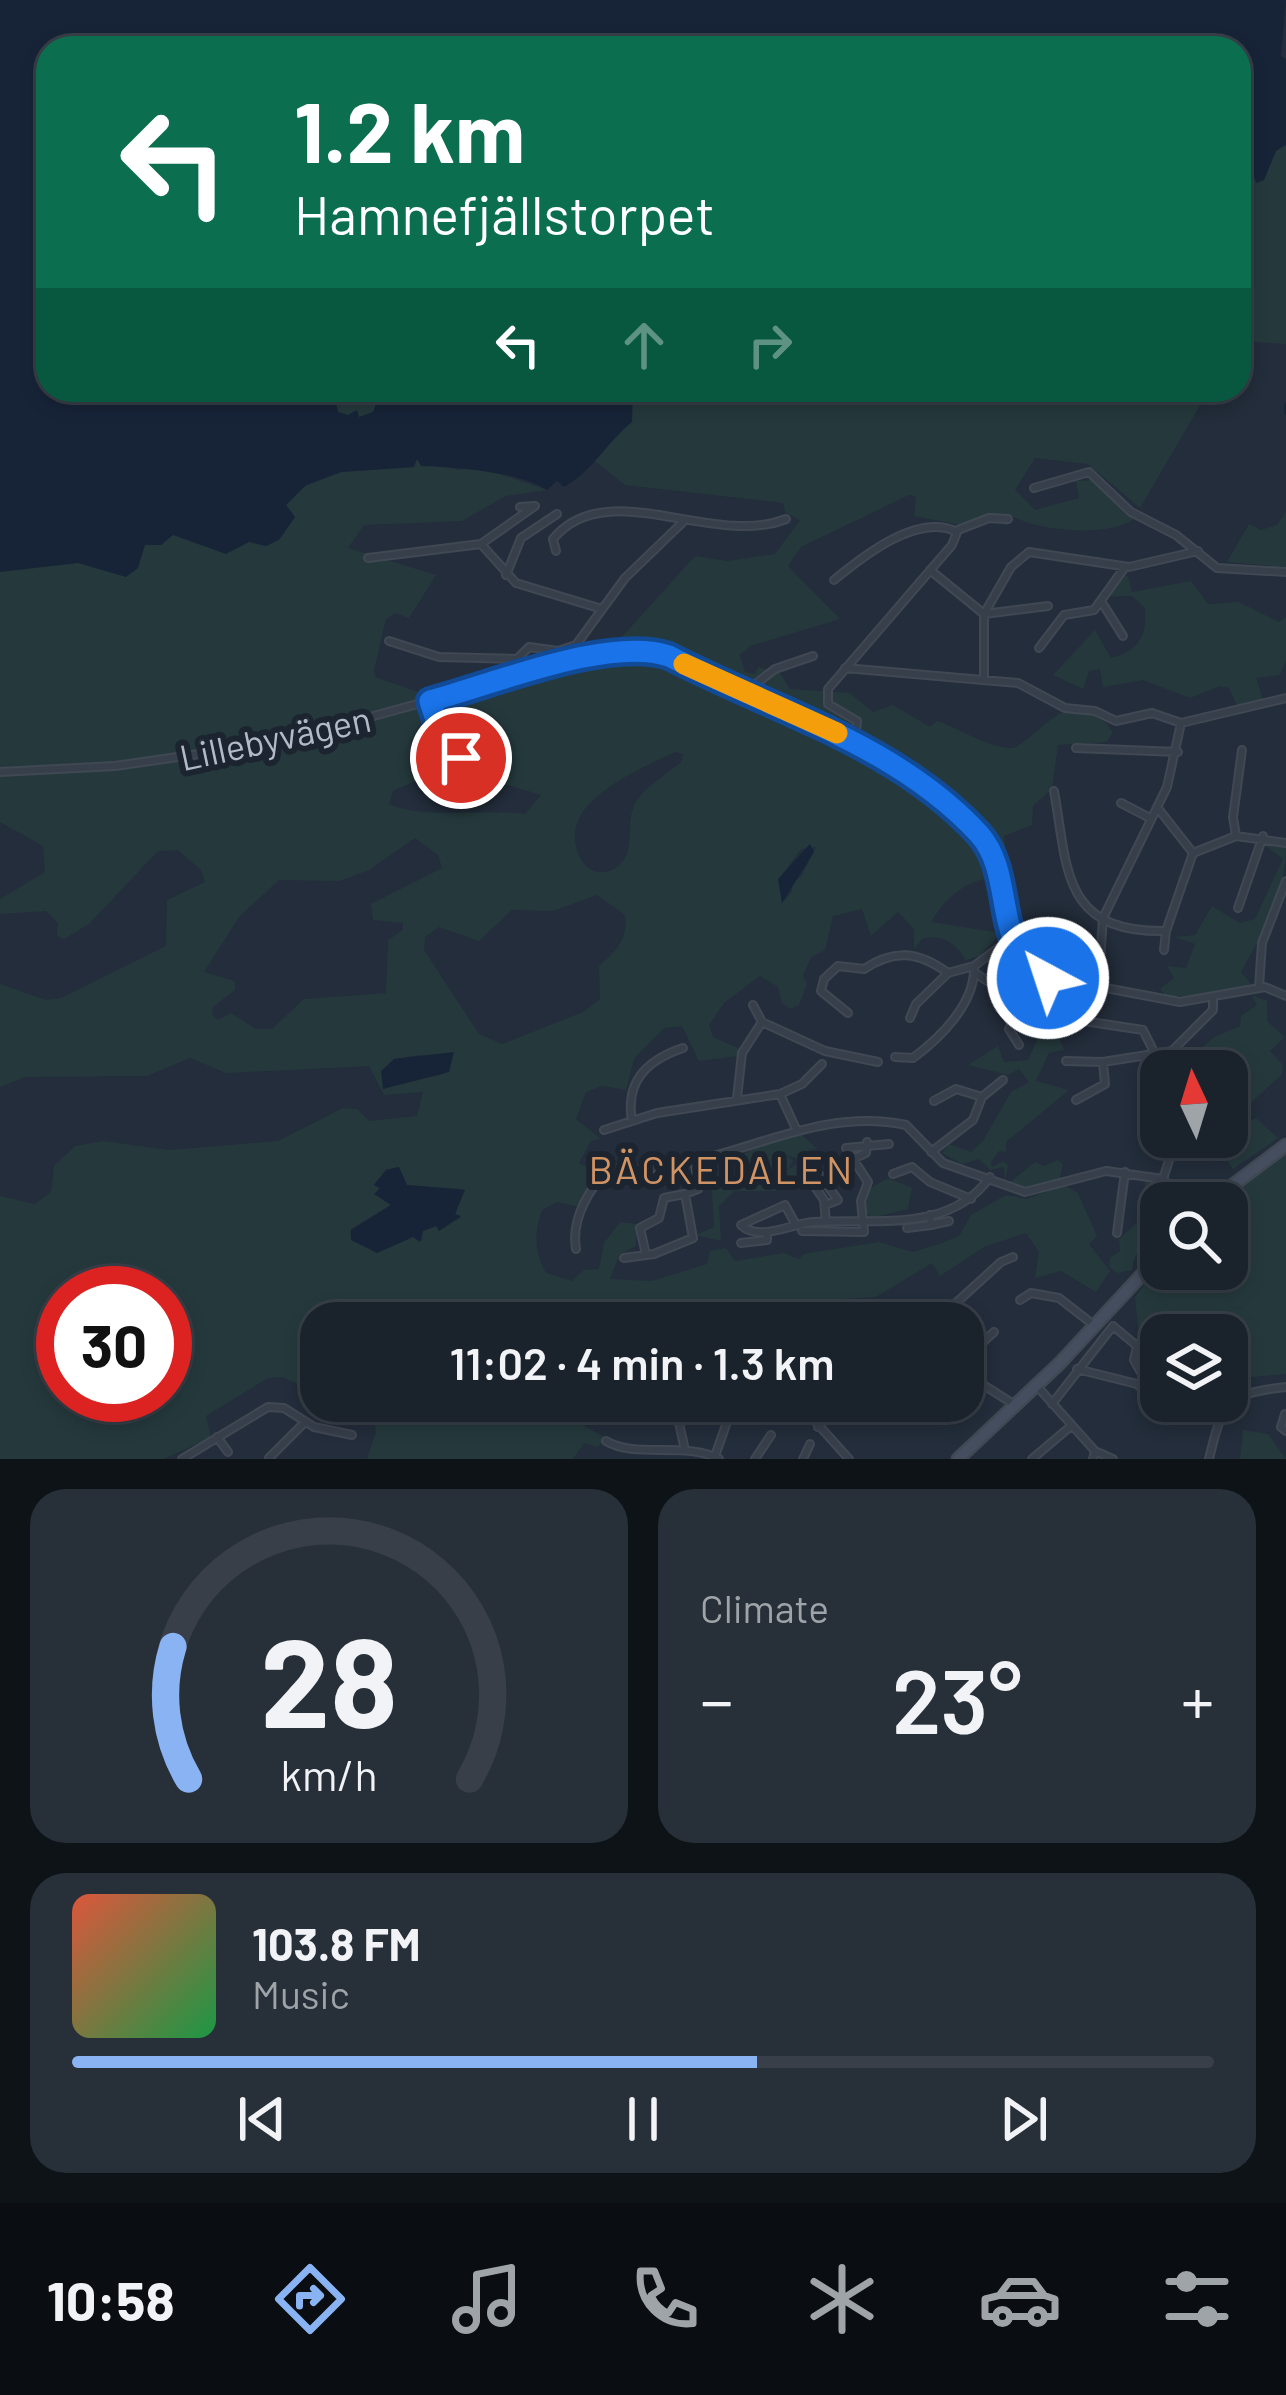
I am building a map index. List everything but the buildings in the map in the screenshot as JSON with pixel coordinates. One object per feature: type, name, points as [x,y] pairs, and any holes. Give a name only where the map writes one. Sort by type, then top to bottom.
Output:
[{"type":"street","points":[[1034,488],[1089,472],[1131,512],[1198,551],[1217,568],[1286,572]]},
{"type":"street","points":[[368,558],[482,544],[535,506],[520,507]]},
{"type":"street","points":[[556,551],[553,538],[563,524],[616,510],[682,523],[731,526],[786,519]]},
{"type":"street","points":[[506,575],[521,538],[556,514]]},
{"type":"street","points":[[854,740],[855,718],[831,708],[825,695],[957,532],[988,518],[1008,519]]},
{"type":"street","points":[[515,677],[517,659],[529,647],[558,652],[573,647],[641,560],[682,523]]},
{"type":"street","points":[[834,580],[872,550],[911,533],[943,527],[957,532]]},
{"type":"street","points":[[482,544],[506,575],[602,609]]},
{"type":"street","points":[[984,680],[985,614],[1011,567],[1029,552],[1124,567],[1198,551]]},
{"type":"street","points":[[1040,647],[1064,615],[1094,610],[1124,567]]},
{"type":"street","points":[[930,570],[985,614],[1048,606]]},
{"type":"street","points":[[1101,601],[1123,636]]},
{"type":"street","points":[[389,641],[452,659],[517,659]]},
{"type":"street","name":"Lillebyvägen","points":[[0,772],[95,768],[242,749],[609,652],[641,649],[669,656],[854,740],[958,815],[988,845],[1012,938],[1026,963],[1042,976]]},
{"type":"street","points":[[744,693],[775,669],[813,656]]},
{"type":"street","points":[[845,668],[1024,684],[1065,708],[1098,712],[1115,721],[1152,712],[1180,723],[1286,698]]},
{"type":"street","points":[[430,701],[438,726],[461,758]]},
{"type":"street","points":[[1098,988],[1103,918],[1157,807],[1178,752],[1180,723]]},
{"type":"street","points":[[1076,748],[1178,752]]},
{"type":"street","points":[[1236,836],[1233,817],[1243,750]]},
{"type":"street","points":[[1054,791],[1068,880],[1103,918],[1166,931]]},
{"type":"street","points":[[1121,803],[1150,818]]},
{"type":"street","points":[[1157,807],[1193,853]]},
{"type":"street","points":[[1164,950],[1193,853],[1236,836],[1262,836],[1286,843]]},
{"type":"street","points":[[1238,908],[1262,836]]},
{"type":"street","points":[[1259,987],[1262,943],[1286,881]]},
{"type":"street","points":[[1038,922],[1053,952],[1042,976],[1169,1000],[1213,999],[1259,987],[1286,996]]},
{"type":"street","points":[[895,1057],[913,1058],[946,1033],[974,969],[1012,938]]},
{"type":"street","points":[[848,1013],[821,991],[824,979],[838,966],[864,969],[883,956],[914,954],[948,973]]},
{"type":"street","points":[[910,1018],[916,1004],[948,973],[974,969],[1021,1003],[1009,1029],[1019,1045]]},
{"type":"street","points":[[1170,1050],[1214,1010],[1213,999]]},
{"type":"street","points":[[753,1005],[762,1022],[825,1052],[878,1062]]},
{"type":"street","points":[[1084,1021],[1146,1032],[1153,1050]]},
{"type":"street","points":[[737,1098],[739,1061],[762,1022]]},
{"type":"street","points":[[632,1121],[630,1096],[639,1075],[656,1057],[683,1048]]},
{"type":"street","points":[[1066,1061],[1140,1056]]},
{"type":"street","points":[[1076,1100],[1105,1084],[1103,1062]]},
{"type":"street","points":[[604,1130],[707,1109],[737,1098],[780,1094],[802,1084],[823,1064]]},
{"type":"street","points":[[932,1152],[973,1120],[982,1097],[1004,1080]]},
{"type":"street","points":[[934,1101],[965,1088],[982,1097]]},
{"type":"street","points":[[780,1094],[797,1130]]},
{"type":"street","points":[[576,1249],[580,1213],[608,1169],[653,1171],[695,1163],[797,1130],[897,1124],[917,1131],[949,1165],[1028,1192],[1092,1172],[1125,1172],[1166,1182]]},
{"type":"street","points":[[799,1228],[860,1234],[864,1225],[861,1202],[868,1182],[846,1148],[867,1142],[890,1144]]},
{"type":"street","points":[[853,1159],[866,1153],[867,1142]]},
{"type":"street","points":[[1236,1182],[1286,1144]]},
{"type":"street","points":[[1163,1179],[1170,1158]]},
{"type":"street","points":[[646,1255],[640,1228],[659,1218],[665,1196],[698,1190],[695,1163]]},
{"type":"street","points":[[893,1174],[912,1167],[930,1182],[971,1198]]},
{"type":"street","points":[[1118,1233],[1125,1172]]},
{"type":"street","points":[[825,1205],[838,1200],[819,1174],[813,1184],[825,1205],[826,1222]]},
{"type":"street","points":[[908,1228],[971,1198],[990,1177]]},
{"type":"street","points":[[624,1258],[693,1238],[686,1194]]},
{"type":"street","points":[[799,1228],[787,1205],[742,1222],[748,1232],[767,1232],[799,1228],[826,1222],[949,1221]]},
{"type":"street","points":[[741,1243],[767,1240],[767,1232]]},
{"type":"street","points":[[959,1302],[1013,1257]]},
{"type":"street","points":[[958,1459],[1140,1277]]},
{"type":"street","points":[[1020,1300],[1031,1293],[1056,1297],[1095,1326]]},
{"type":"street","points":[[1052,1404],[1113,1326],[1136,1345],[1140,1369]]},
{"type":"street","points":[[984,1341],[994,1332]]},
{"type":"street","points":[[1077,1369],[1140,1387]]},
{"type":"street","points":[[984,1385],[1015,1405]]},
{"type":"street","points":[[1036,1385],[1094,1455],[1113,1459]]},
{"type":"street","points":[[1209,1459],[1219,1417],[1230,1402],[1254,1390],[1286,1387]]},
{"type":"street","points":[[182,1459],[268,1407],[284,1408],[300,1418]]},
{"type":"street","points":[[1285,1414],[1281,1427],[1286,1431]]},
{"type":"street","points":[[269,1457],[303,1422]]},
{"type":"street","points":[[307,1422],[352,1435]]},
{"type":"street","points":[[606,1441],[615,1448],[647,1455],[685,1450],[717,1458],[727,1422]]},
{"type":"street","points":[[814,1422],[848,1459]]},
{"type":"street","points":[[818,1427],[823,1422]]},
{"type":"street","points":[[679,1423],[685,1450]]},
{"type":"street","points":[[1032,1459],[1071,1426]]},
{"type":"street","points":[[755,1459],[771,1435]]},
{"type":"street","points":[[217,1437],[228,1452]]},
{"type":"street","points":[[803,1459],[810,1444]]},
{"type":"green space","points":[[0,0],[1286,0],[1265,32],[1286,79],[1286,344],[1251,342],[1251,36],[36,36],[36,402],[1202,402],[1140,508],[1088,464],[1035,458],[1015,490],[1035,510],[1079,498],[1076,481],[1092,480],[1134,519],[1123,524],[1067,530],[1001,515],[1009,525],[969,521],[961,525],[914,516],[916,496],[909,495],[801,547],[788,566],[840,619],[750,646],[740,655],[745,672],[755,674],[758,667],[780,673],[790,689],[850,693],[873,712],[893,705],[930,727],[937,721],[1000,747],[1018,745],[1053,718],[1081,709],[1113,732],[1107,742],[1058,745],[1052,789],[1033,806],[1032,825],[1004,836],[1009,876],[964,887],[931,922],[1001,933],[979,956],[966,960],[953,945],[936,938],[922,939],[914,949],[914,929],[898,912],[871,936],[862,909],[833,916],[825,950],[811,957],[803,976],[807,984],[799,1005],[790,1009],[782,1003],[778,987],[760,976],[724,1003],[709,1025],[713,1037],[740,1049],[738,1056],[699,1061],[682,1026],[664,1028],[634,1059],[626,1090],[602,1086],[586,1092],[576,1119],[601,1139],[591,1141],[579,1163],[599,1174],[580,1207],[557,1202],[542,1210],[537,1235],[546,1273],[572,1281],[584,1270],[599,1269],[604,1243],[620,1222],[636,1224],[636,1246],[620,1254],[610,1279],[652,1281],[707,1264],[710,1251],[726,1248],[735,1261],[784,1253],[799,1259],[804,1254],[879,1242],[913,1252],[959,1236],[971,1215],[1006,1195],[1027,1199],[1064,1185],[1078,1193],[1097,1236],[1089,1244],[1110,1271],[1096,1292],[1061,1271],[1035,1278],[1039,1252],[1026,1233],[984,1247],[940,1276],[932,1263],[876,1297],[836,1302],[300,1302],[300,1384],[268,1378],[206,1416],[211,1437],[164,1459],[0,1459],[0,1196],[35,1204],[51,1192],[54,1166],[75,1146],[103,1141],[169,1150],[278,1141],[343,1108],[357,1109],[369,1121],[417,1116],[423,1092],[384,1095],[369,1066],[226,1073],[190,1058],[147,1076],[25,1077],[0,1087],[0,984],[46,1000],[61,998],[166,946],[167,900],[205,882],[201,870],[178,850],[158,851],[89,924],[64,939],[57,936],[58,923],[46,911],[0,914],[0,899],[45,872],[43,846],[0,822]],"holes":[[[581,450],[625,485],[783,503],[785,512],[800,520],[775,554],[727,561],[695,556],[620,639],[421,693],[375,677],[374,670],[386,619],[395,613],[409,618],[436,575],[348,548],[364,525],[462,521],[506,496],[547,490],[476,466],[458,470],[417,459],[413,467],[341,472],[303,487],[286,505],[293,514],[264,516],[337,456]],[[461,747],[461,772],[476,766],[490,776],[484,785],[488,789],[508,785],[541,795],[525,814],[437,813],[389,804],[393,791],[442,769],[433,756],[450,756]],[[675,752],[683,754],[681,762],[637,800],[623,861],[606,872],[589,868],[575,842],[585,809],[620,780]],[[415,838],[438,855],[442,868],[371,904],[373,920],[403,923],[403,930],[388,940],[386,993],[304,999],[272,1029],[256,1029],[231,1013],[218,1020],[212,1015],[213,1007],[235,990],[235,981],[204,972],[239,917],[279,880],[340,881],[369,870]],[[816,847],[801,877],[792,881],[792,892],[782,903],[779,879],[801,849]],[[597,895],[625,915],[620,944],[599,966],[600,999],[583,1012],[502,1044],[479,1034],[424,950],[425,937],[439,927],[479,941],[512,910],[553,911]],[[442,1056],[444,1074],[383,1088],[394,1059]],[[399,1167],[407,1185],[463,1189],[455,1215],[461,1217],[439,1231],[437,1226],[423,1231],[422,1241],[413,1237],[377,1253],[350,1236],[351,1229],[391,1205],[375,1194],[380,1189],[374,1185],[386,1170]]]},
{"type":"green space","points":[[1286,512],[1286,567],[1227,562],[1249,524],[1261,530],[1277,525]]},
{"type":"green space","points":[[1128,576],[1132,592],[1191,581],[1208,604],[1239,602],[1279,622],[1286,617],[1286,660],[1280,675],[1256,678],[1263,699],[1237,706],[1229,688],[1220,686],[1190,698],[1143,680],[1103,687],[1100,669],[1089,671],[1083,689],[1053,675],[1095,630],[1111,658],[1139,641],[1145,608],[1132,596],[1107,597],[1120,577]]},
{"type":"green space","points":[[1263,844],[1286,847],[1285,864],[1271,912],[1241,972],[1251,984],[1208,996],[1166,996],[1160,989],[1174,978],[1167,966],[1186,968],[1195,944],[1174,937],[1195,935],[1212,906],[1240,923],[1255,919],[1283,859]]},
{"type":"green space","points":[[1252,995],[1267,1001],[1267,1021],[1285,1037],[1270,1051],[1283,1065],[1282,1074],[1248,1106],[1248,1050],[1199,1050],[1214,1037],[1240,1026],[1241,1016],[1257,1005]]},
{"type":"green space","points":[[1036,1013],[1063,1017],[1057,1033],[1064,1050],[1049,1053],[1036,1081],[1069,1090],[1006,1142],[1006,1152],[999,1151],[991,1162],[992,1167],[1003,1161],[1008,1165],[1005,1181],[1004,1167],[990,1170],[979,1159],[962,1164],[942,1153],[949,1144],[971,1152],[983,1141],[1011,1092],[1029,1082],[1019,1069],[1008,1075],[968,1065],[998,1046],[1004,1062],[1028,1060],[1040,1034]]},
{"type":"green space","points":[[1256,1118],[1278,1138],[1233,1169],[1225,1158],[1248,1158],[1248,1122]]},
{"type":"green space","points":[[799,1132],[817,1149],[809,1150],[808,1162],[786,1155],[793,1161],[787,1170],[796,1165],[796,1177],[785,1178],[776,1191],[734,1191],[719,1206],[721,1241],[696,1235],[714,1227],[712,1190],[731,1181],[728,1163],[773,1137]]},
{"type":"green space","points":[[1286,1148],[1286,1374],[1248,1377],[1248,1314],[1140,1314],[1139,1337],[1135,1297],[1140,1290],[1248,1290],[1248,1182],[1244,1182]]},
{"type":"green space","points":[[1058,1160],[1063,1164],[1060,1178],[1033,1189],[1009,1183],[1035,1162],[1044,1166]]},
{"type":"green space","points":[[888,1178],[912,1188],[908,1209],[872,1218],[864,1210],[869,1189]]},
{"type":"green space","points":[[1140,1220],[1140,1248],[1132,1270],[1117,1273],[1109,1267],[1110,1258],[1120,1251],[1119,1239]]},
{"type":"green space","points":[[374,1422],[589,1422],[584,1426],[606,1438],[598,1447],[584,1443],[573,1459],[367,1459]]},
{"type":"green space","points":[[1243,1430],[1268,1434],[1286,1459],[1240,1459]]},
{"type":"water","points":[[0,0],[1286,0],[1281,56],[1286,59],[1286,145],[1276,151],[1264,180],[1256,183],[1251,172],[1251,36],[36,36],[36,402],[336,402],[338,412],[348,415],[357,410],[359,417],[373,412],[377,402],[633,402],[632,422],[564,487],[557,481],[547,490],[504,475],[421,466],[417,459],[414,467],[341,472],[306,485],[286,505],[295,517],[279,540],[266,546],[249,542],[226,554],[173,535],[161,545],[145,545],[138,568],[126,577],[78,563],[0,572]]},
{"type":"water","points":[[810,844],[814,852],[782,903],[778,879]]},
{"type":"water","points":[[454,1052],[449,1072],[383,1089],[381,1071],[394,1059]]},
{"type":"water","points":[[399,1167],[407,1185],[465,1190],[455,1214],[461,1216],[439,1231],[436,1226],[423,1231],[420,1242],[413,1237],[377,1253],[351,1240],[351,1230],[391,1205],[374,1194],[380,1188],[374,1185],[386,1170]]},
{"type":"waterway","points":[[1286,404],[1286,413]]},
{"type":"slow traffic","points":[[684,664],[837,733]]},
{"type":"district","name":"BÄCKEDALEN","points":[[722,1168]]},
{"type":"route","points":[[461,758],[454,742],[438,726],[430,701],[609,652],[641,649],[669,656],[864,745],[958,815],[988,845],[1012,940],[1030,968],[1048,978]]}]
